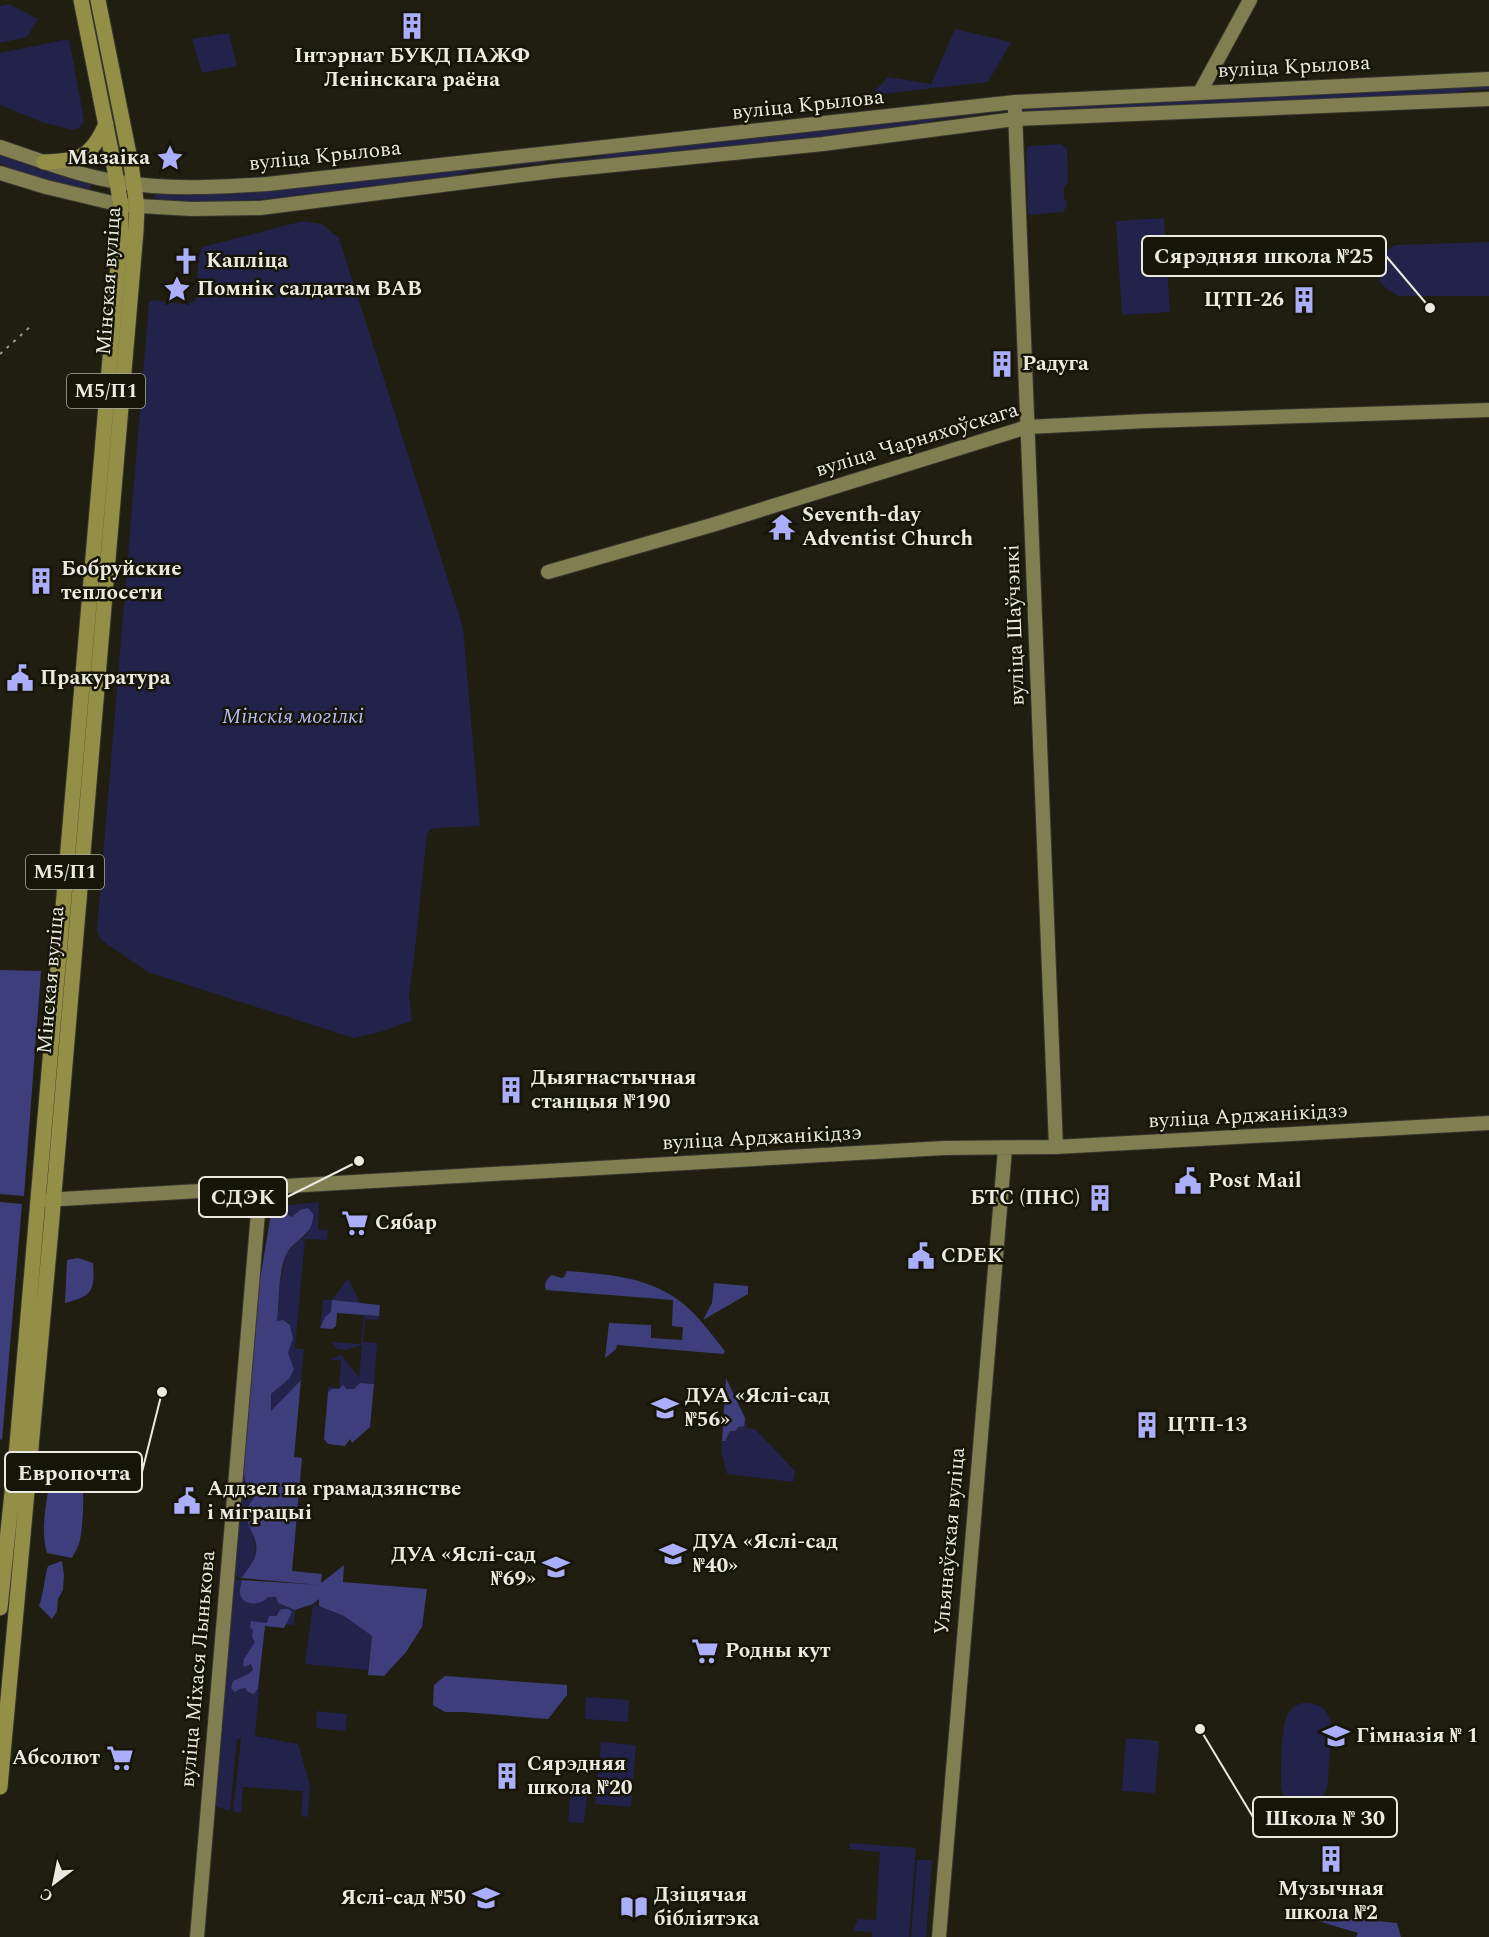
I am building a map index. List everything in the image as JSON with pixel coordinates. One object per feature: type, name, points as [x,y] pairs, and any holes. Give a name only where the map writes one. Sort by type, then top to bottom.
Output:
[{"type":"main road","name":"Мінская вуліца","points":[[46,1200],[121,230],[121,205],[117,182],[81,0]]},
{"type":"main road","name":"Мінская вуліца","points":[[0,1787],[12,1563],[137,207],[131,164],[98,0]]},
{"type":"main road","points":[[1200,92],[1250,0]]},
{"type":"main road","name":"вуліца Крылова","points":[[0,147],[117,182],[205,187],[267,184],[1015,102],[1489,78]]},
{"type":"main road","name":"вуліца Крылова","points":[[0,173],[121,205],[192,209],[260,208],[554,171],[823,144],[1015,119],[1489,99]]},
{"type":"main road","name":"вуліца Шаўчэнкі","points":[[1015,102],[1056,1147]]},
{"type":"main road","points":[[44,162],[70,160],[84,154],[98,142],[106,124]]},
{"type":"main road","points":[[551,153],[554,171]]},
{"type":"main road","name":"вуліца Чарняхоўскага","points":[[548,572],[712,525],[1027,427],[1183,419],[1489,410]]},
{"type":"main road","name":"вуліца Арджанікідзэ","points":[[46,1200],[944,1148],[1056,1147],[1489,1123]]},
{"type":"main road","name":"Ульянаўская вуліца","points":[[939,1937],[1005,1149]]},
{"type":"main road","name":"вуліца Міхася Лынькова","points":[[197,1937],[260,1189]]},
{"type":"main road","name":"Мінская вуліца","points":[[0,1608],[12,1563]]},
{"type":"green space","points":[[9,4],[38,19],[27,37],[0,43],[0,6]]},
{"type":"green space","points":[[955,29],[1011,42],[988,82],[871,95],[888,77],[931,84]]},
{"type":"green space","points":[[229,33],[237,66],[202,73],[192,39]]},
{"type":"green space","points":[[69,39],[84,120],[80,127],[74,130],[44,123],[0,105],[0,53]]},
{"type":"green space","points":[[1489,86],[1489,89],[1448,94],[1025,113],[1025,110],[1123,102]]},
{"type":"green space","points":[[1004,109],[1004,111],[936,120],[909,127],[561,164],[561,161],[593,158],[625,151]]},
{"type":"green space","points":[[1061,144],[1067,149],[1068,182],[1064,187],[1066,208],[1063,212],[1030,215],[1028,212],[1026,150],[1029,146]]},
{"type":"green space","points":[[0,153],[34,168],[87,181],[91,185],[89,190],[30,176],[0,163]]},
{"type":"green space","points":[[545,160],[544,163],[480,169],[446,178],[267,199],[208,202],[155,198],[158,191]]},
{"type":"green space","points":[[1164,218],[1170,312],[1122,315],[1116,221]]},
{"type":"green space","name":"Мінскія могілкі","points":[[303,221],[322,224],[339,238],[463,627],[480,826],[431,829],[427,834],[409,994],[412,1021],[353,1038],[148,972],[104,942],[97,930],[149,302],[153,300],[182,304],[195,301],[199,256],[203,247]]},
{"type":"green space","points":[[1489,242],[1489,296],[1399,296],[1381,283],[1378,271],[1381,259],[1395,245]]},
{"type":"green space","points":[[319,1202],[318,1229],[328,1230],[327,1240],[305,1239],[295,1348],[304,1349],[301,1380],[271,1412],[271,1394],[289,1379],[288,1353],[293,1339],[290,1325],[277,1322],[278,1293],[286,1254],[298,1240],[305,1237],[313,1219],[300,1210],[292,1217],[272,1207]]},
{"type":"green space","points":[[348,1278],[360,1303],[341,1308],[327,1316],[320,1328],[323,1300],[332,1300]]},
{"type":"green space","points":[[364,1315],[379,1316],[379,1320],[365,1319],[363,1342],[377,1343],[374,1384],[360,1383],[352,1389],[347,1389],[343,1385],[339,1389],[328,1392],[328,1387],[339,1388],[341,1361],[330,1359],[341,1355],[359,1377],[362,1345],[346,1350],[337,1349],[332,1342],[361,1344]]},
{"type":"green space","points":[[745,1418],[747,1428],[755,1429],[795,1471],[793,1482],[727,1474],[721,1451],[722,1441],[725,1441],[730,1431],[736,1431],[744,1424]]},
{"type":"green space","points":[[242,1467],[248,1490],[254,1498],[246,1519],[254,1537],[256,1552],[253,1562],[241,1578],[232,1575]]},
{"type":"green space","points":[[233,1579],[242,1580],[240,1590],[276,1597],[278,1603],[295,1610],[294,1625],[285,1624],[288,1618],[277,1614],[268,1623],[253,1630],[255,1642],[243,1665],[245,1667],[251,1664],[253,1670],[233,1681],[240,1689],[258,1688],[260,1681],[255,1736],[298,1744],[310,1785],[308,1817],[301,1816],[303,1791],[243,1787],[241,1813],[233,1811],[241,1739],[237,1739],[230,1811],[215,1806]]},
{"type":"green space","points":[[313,1604],[344,1616],[372,1636],[368,1670],[305,1664]]},
{"type":"green space","points":[[586,1697],[629,1700],[628,1722],[585,1719]]},
{"type":"green space","points":[[1303,1703],[1315,1704],[1323,1708],[1331,1723],[1331,1733],[1326,1791],[1316,1804],[1301,1808],[1288,1802],[1283,1796],[1281,1760],[1285,1720],[1292,1708]]},
{"type":"green space","points":[[317,1711],[347,1714],[345,1731],[316,1728]]},
{"type":"green space","points":[[1126,1738],[1159,1741],[1155,1793],[1122,1791]]},
{"type":"green space","points":[[601,1742],[636,1745],[631,1807],[595,1804]]},
{"type":"green space","points":[[571,1786],[588,1787],[584,1823],[568,1822]]},
{"type":"green space","points":[[850,1843],[916,1848],[909,1937],[872,1937],[872,1932],[853,1931],[858,1919],[876,1920],[880,1852],[849,1849]]},
{"type":"green space","points":[[917,1860],[932,1860],[926,1937],[911,1937]]},
{"type":"shaded area","points":[[0,970],[41,971],[24,1196],[0,1194]]},
{"type":"shaded area","points":[[0,1202],[22,1204],[2,1440],[0,1439]]},
{"type":"shaded area","points":[[272,1207],[292,1217],[300,1210],[308,1208],[313,1214],[311,1226],[288,1251],[282,1266],[277,1321],[283,1320],[290,1325],[293,1339],[288,1353],[294,1369],[289,1379],[271,1394],[271,1411],[301,1380],[294,1457],[302,1458],[292,1571],[322,1574],[321,1583],[344,1565],[343,1582],[427,1589],[422,1627],[406,1652],[384,1676],[368,1675],[372,1636],[344,1616],[319,1606],[319,1599],[313,1604],[295,1610],[278,1603],[276,1597],[268,1597],[262,1602],[249,1603],[240,1594],[242,1580],[320,1585],[241,1578],[254,1560],[256,1548],[246,1514],[254,1498],[248,1491],[242,1467],[258,1292]]},
{"type":"shaded area","points":[[78,1258],[93,1263],[92,1287],[81,1298],[65,1303],[67,1260]]},
{"type":"shaded area","points":[[567,1271],[622,1277],[662,1290],[689,1308],[725,1351],[723,1354],[617,1345],[616,1349],[605,1358],[609,1323],[651,1325],[651,1338],[682,1340],[683,1327],[672,1326],[673,1300],[546,1290],[545,1283],[552,1275],[562,1278]]},
{"type":"shaded area","points":[[714,1283],[748,1286],[748,1294],[703,1320],[712,1303]]},
{"type":"shaded area","points":[[332,1300],[380,1305],[379,1316],[337,1313],[336,1326],[332,1329],[320,1328],[325,1317],[331,1312]]},
{"type":"shaded area","points":[[726,1378],[745,1418],[744,1426],[738,1427],[736,1431],[730,1431],[725,1441],[722,1441]]},
{"type":"shaded area","points":[[360,1383],[374,1384],[370,1427],[352,1443],[350,1439],[345,1446],[328,1444],[324,1439],[328,1392],[332,1389],[339,1389],[343,1385],[347,1389],[354,1389]]},
{"type":"shaded area","points":[[52,1465],[74,1476],[83,1491],[81,1536],[72,1558],[47,1553],[44,1521]]},
{"type":"shaded area","points":[[62,1561],[63,1590],[58,1599],[57,1611],[52,1619],[39,1606],[48,1566]]},
{"type":"shaded area","points":[[281,1609],[288,1609],[292,1612],[284,1628],[265,1626],[258,1688],[254,1694],[245,1688],[235,1692],[231,1688],[233,1681],[253,1670],[251,1664],[245,1667],[243,1665],[244,1659],[255,1642],[252,1637],[253,1630],[250,1627],[251,1621],[267,1623],[269,1616],[276,1616]]},
{"type":"shaded area","points":[[445,1676],[567,1685],[567,1695],[548,1719],[445,1712],[433,1705],[434,1685]]},
{"type":"shaded area","points":[[1314,1915],[1397,1923],[1401,1937],[1356,1937],[1358,1933],[1315,1920]]},
{"type":"railway","points":[[0,354],[31,326]]},
{"type":"place","name":"Інтэрнат БУКД ПАЖФ Ленінскага раёна","points":[[412,26]]},
{"type":"place","name":"Мазаіка","points":[[170,158]]},
{"type":"place","name":"Капліца","points":[[186,261]]},
{"type":"place","name":"Помнік салдатам ВАВ","points":[[177,289]]},
{"type":"place","name":"ЦТП-26","points":[[1304,300]]},
{"type":"place","name":"Сярэдняя школа №25","points":[[1430,308]]},
{"type":"place","name":"Радуга","points":[[1002,364]]},
{"type":"place","name":"Seventh-day Adventist Church","points":[[782,527]]},
{"type":"place","name":"Бобруйские теплосети","points":[[41,581]]},
{"type":"place","name":"Пракуратура","points":[[20,678]]},
{"type":"place","name":"Дыягнастычная станцыя №190","points":[[511,1090]]},
{"type":"place","name":"СДЭК","points":[[359,1161]]},
{"type":"place","name":"Post Mail","points":[[1188,1181]]},
{"type":"place","name":"БТС (ПНС)","points":[[1100,1198]]},
{"type":"place","name":"Сябар","points":[[355,1223]]},
{"type":"place","name":"CDEK","points":[[921,1256]]},
{"type":"place","name":"Европочта","points":[[162,1392]]},
{"type":"place","name":"ДУА «Яслі-сад №56»","points":[[665,1408]]},
{"type":"place","name":"ЦТП-13","points":[[1147,1425]]},
{"type":"place","name":"Аддзел па грамадзянстве і міграцыі","points":[[187,1501]]},
{"type":"place","name":"ДУА «Яслі-сад №40»","points":[[673,1554]]},
{"type":"place","name":"ДУА «Яслі-сад №69»","points":[[556,1567]]},
{"type":"place","name":"Родны кут","points":[[705,1651]]},
{"type":"place","name":"Школа № 30","points":[[1200,1729]]},
{"type":"place","name":"Гімназія № 1","points":[[1336,1736]]},
{"type":"place","name":"Абсолют","points":[[120,1758]]},
{"type":"place","name":"Сярэдняя школа №20","points":[[507,1776]]},
{"type":"place","name":"Музычная школа №2","points":[[1331,1859]]},
{"type":"place","name":"Яслі-сад №50","points":[[486,1898]]},
{"type":"place","name":"Дзіцячая бібліятэка","points":[[634,1907]]}]
